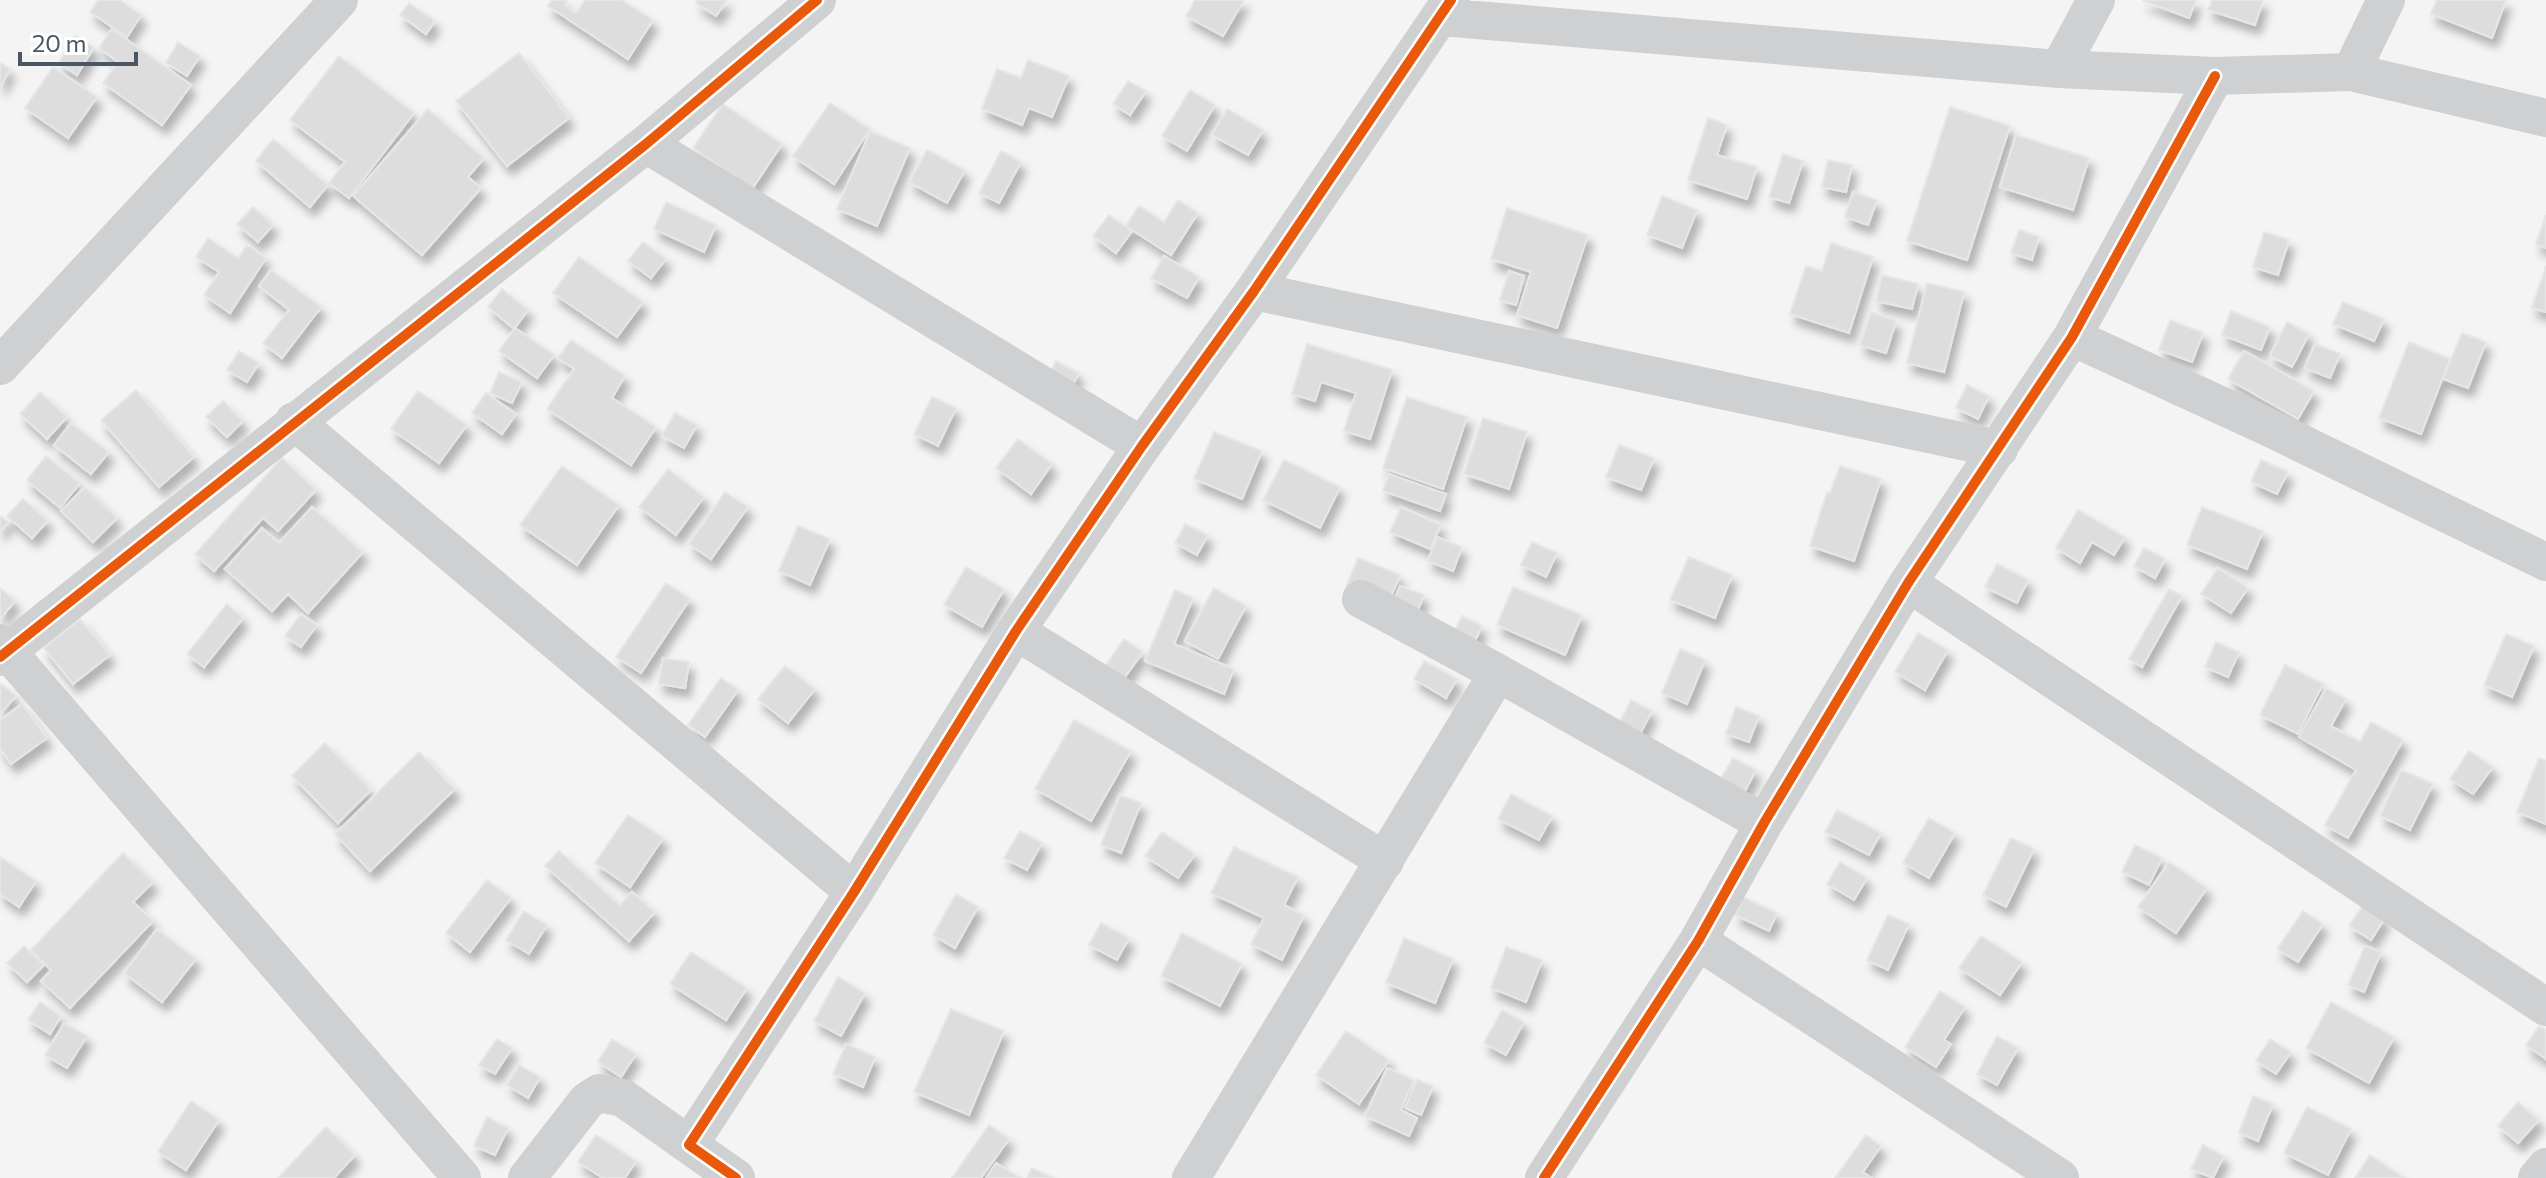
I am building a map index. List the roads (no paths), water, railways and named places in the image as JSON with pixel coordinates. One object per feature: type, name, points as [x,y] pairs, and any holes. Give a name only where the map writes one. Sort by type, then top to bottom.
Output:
[{"type":"street","points":[[0,366],[339,0]]},
{"type":"street","points":[[462,1178],[3,650],[646,144],[817,0]]},
{"type":"street","points":[[2059,69],[2096,0]]},
{"type":"street","points":[[2351,72],[2386,0]]},
{"type":"street","points":[[689,1145],[854,892],[1016,631],[1142,446],[1254,291],[1446,8],[2059,69],[2215,76],[2351,72],[2546,118]]},
{"type":"street","points":[[1544,1178],[1698,941],[1764,823],[1908,583],[2072,337],[2215,76]]},
{"type":"street","points":[[646,144],[1142,446]]},
{"type":"street","points":[[1254,291],[1999,449]]},
{"type":"street","points":[[2072,337],[2270,428],[2546,562]]},
{"type":"street","points":[[294,421],[854,892]]},
{"type":"street","points":[[1908,583],[2546,1007]]},
{"type":"street","points":[[1361,599],[1764,823]]},
{"type":"street","points":[[1016,631],[1385,861]]},
{"type":"street","points":[[1191,1178],[1498,673]]},
{"type":"street","points":[[1698,941],[2060,1178]]},
{"type":"street","points":[[527,1178],[587,1101],[599,1093],[623,1098],[736,1178]]},
{"type":"street","points":[[2537,1178],[2546,1167]]}]
